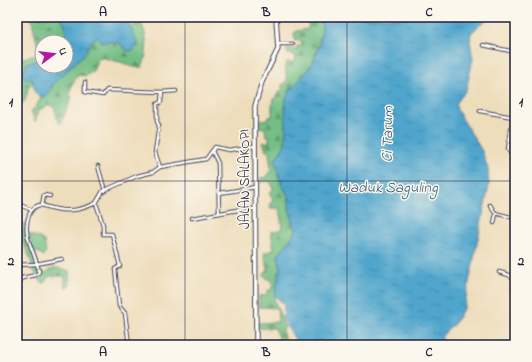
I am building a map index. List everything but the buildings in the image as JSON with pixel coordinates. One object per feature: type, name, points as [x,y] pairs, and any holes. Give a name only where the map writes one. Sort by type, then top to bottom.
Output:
[{"type":"street","name":"JALAN SALAKOPI","points":[[256,345],[255,146],[257,96],[267,68],[277,52],[278,44],[276,17]]},
{"type":"street","points":[[278,44],[293,44]]},
{"type":"street","points":[[482,45],[515,52]]},
{"type":"street","points":[[85,82],[85,92],[103,95],[107,90],[162,92],[176,91]]},
{"type":"street","points":[[160,167],[155,152],[159,128],[157,104],[161,102],[162,92]]},
{"type":"street","points":[[515,106],[508,149],[511,154],[515,154]]},
{"type":"street","points":[[480,111],[513,117]]},
{"type":"street","points":[[17,286],[22,278],[37,275],[39,270],[27,237],[27,224],[32,210],[36,206],[42,205],[57,210],[86,208],[96,203],[100,194],[104,191],[160,167],[206,159],[215,147],[229,150],[255,146]]},
{"type":"street","points":[[212,152],[218,163],[220,193],[219,213]]},
{"type":"street","points":[[98,166],[104,191]]},
{"type":"street","points":[[17,184],[19,186],[20,205],[32,210]]},
{"type":"street","points":[[220,193],[256,187]]},
{"type":"street","points":[[42,205],[44,195],[50,196]]},
{"type":"street","points":[[96,203],[103,225],[102,234],[112,234],[116,241],[120,266],[115,269],[116,286],[119,306],[125,313],[129,345]]},
{"type":"street","points":[[490,205],[496,214],[515,218]]},
{"type":"street","points":[[192,218],[243,209],[256,209]]},
{"type":"street","points":[[494,223],[496,214]]},
{"type":"street","points":[[17,265],[36,264],[62,259]]},
{"type":"street","points":[[499,272],[509,274],[514,281],[513,289],[515,291]]},
{"type":"street","points":[[513,332],[515,328]]},
{"type":"green space","points":[[31,17],[60,17],[66,26],[65,34],[35,34]]},
{"type":"green space","points":[[131,17],[136,17],[143,27],[146,41],[146,55],[142,67],[133,67],[100,57],[98,58],[93,71],[86,76],[78,75],[72,84],[69,95],[72,97],[61,123],[58,122],[54,107],[48,105],[39,110],[35,122],[31,111],[36,107],[41,97],[48,95],[53,84],[63,74],[74,74],[74,64],[85,53],[89,45],[97,36],[110,42],[118,42],[128,51],[138,45],[127,21]]},
{"type":"green space","points":[[294,17],[320,17],[322,31],[314,59],[305,74],[290,89],[286,100],[285,144],[275,161],[281,183],[289,197],[289,208],[296,231],[278,256],[280,268],[274,299],[285,327],[283,330],[284,337],[288,343],[292,345],[276,345],[279,338],[275,328],[258,328],[257,323],[278,322],[277,308],[259,307],[259,296],[267,295],[267,291],[272,289],[272,281],[263,275],[268,270],[264,253],[274,250],[271,232],[279,230],[282,227],[279,208],[270,208],[271,202],[273,201],[272,197],[270,196],[270,192],[273,191],[272,184],[268,181],[260,182],[260,178],[267,177],[271,169],[269,152],[266,151],[263,142],[269,142],[269,136],[266,136],[265,128],[257,127],[257,119],[266,120],[268,117],[272,117],[274,98],[284,88],[281,86],[287,80],[285,68],[286,64],[287,62],[295,62],[296,56],[287,53],[287,48],[296,50],[297,46],[302,46],[302,41],[295,41],[294,33],[296,31],[307,29],[309,26],[306,19],[297,22]]},
{"type":"green space","points":[[34,55],[34,61],[28,63],[29,78],[33,82],[28,88],[25,101],[22,104],[20,99],[21,91],[17,92],[17,61]]},
{"type":"green space","points":[[17,221],[25,224],[25,229],[30,235],[38,237],[44,241],[46,252],[43,256],[38,252],[34,252],[41,272],[46,273],[53,268],[60,268],[69,271],[70,285],[65,287],[65,276],[49,276],[44,283],[42,283],[34,271],[28,253],[17,232]]},
{"type":"water","points":[[60,17],[120,17],[129,26],[138,45],[134,50],[128,51],[118,42],[102,42],[97,36],[89,45],[85,53],[74,64],[74,34],[65,34],[66,29]]},
{"type":"water","name":"Waduk Saguling","points":[[320,17],[489,17],[471,33],[470,41],[473,59],[466,90],[456,104],[457,110],[482,151],[488,169],[489,185],[464,307],[455,323],[441,337],[444,341],[452,345],[298,345],[283,318],[284,304],[276,297],[275,293],[280,268],[278,256],[296,231],[289,208],[289,197],[281,183],[275,161],[285,143],[285,110],[287,95],[304,75],[316,55],[322,31]]},
{"type":"water","points":[[34,61],[34,74],[63,74],[53,84],[48,95],[41,97],[35,93],[32,79],[24,79],[22,74],[28,63]]},
{"type":"water label","name":"Ci Tarum","points":[[387,134]]}]
